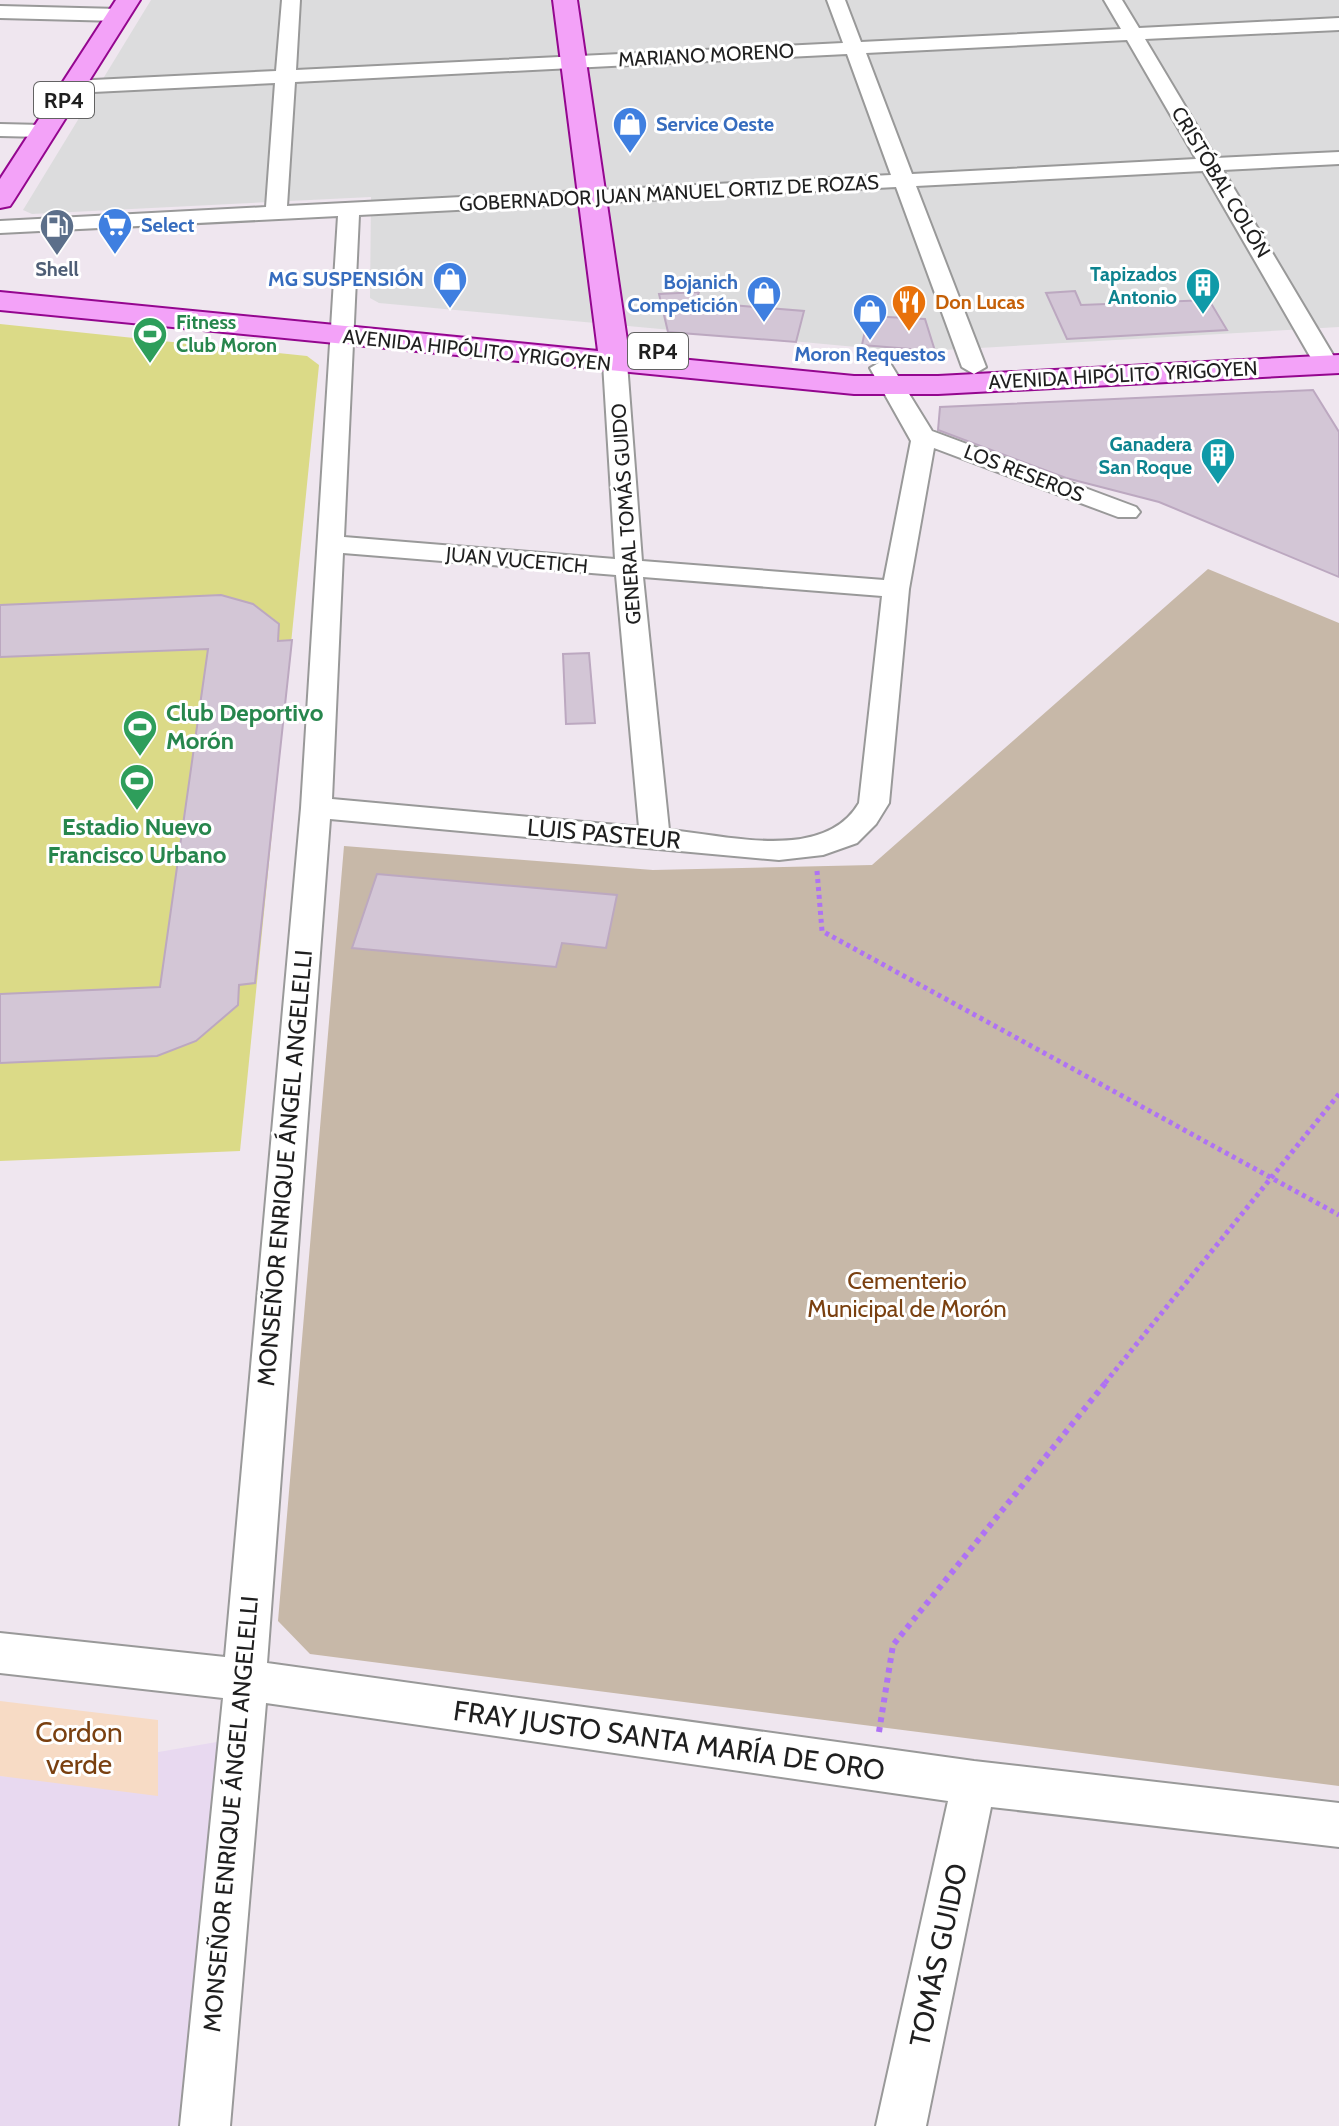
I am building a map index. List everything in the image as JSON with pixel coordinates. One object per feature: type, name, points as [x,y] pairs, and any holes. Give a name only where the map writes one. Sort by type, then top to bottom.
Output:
[{"type":"main road","name":"GENERAL TOMÁS GUIDO","points":[[565,0],[614,355]]},
{"type":"main road","name":"RP4","points":[[0,200],[123,8]]},
{"type":"main road","name":"AVENIDA HIPÓLITO YRIGOYEN","points":[[0,286],[343,328]]},
{"type":"main road","name":"AVENIDA HIPÓLITO YRIGOYEN","points":[[0,301],[343,328],[614,355],[885,377],[1330,355]]},
{"type":"main road","name":"AVENIDA HIPÓLITO YRIGOYEN","points":[[885,377],[974,367],[1330,355]]},
{"type":"street","points":[[276,212],[291,0]]},
{"type":"street","points":[[836,0],[974,367]]},
{"type":"street","name":"CRISTÓBAL COLÓN","points":[[1113,0],[1211,165],[1330,355]]},
{"type":"street","points":[[0,12],[123,8]]},
{"type":"street","name":"MARIANO MORENO","points":[[73,87],[1339,24]]},
{"type":"street","points":[[0,130],[43,131]]},
{"type":"street","name":"GOBERNADOR JUAN MANUEL ORTIZ DE ROZAS","points":[[0,227],[1339,158]]},
{"type":"street","name":"MONSEÑOR ENRIQUE ÁNGEL ANGELELLI","points":[[205,2126],[246,1680],[246,1634],[316,808],[349,209]]},
{"type":"street","name":"GENERAL TOMÁS GUIDO","points":[[614,355],[629,569],[655,839]]},
{"type":"street","points":[[885,377],[921,435],[922,452],[896,589]]},
{"type":"street","name":"LOS RESEROS","points":[[921,435],[1127,512]]},
{"type":"street","name":"JUAN VUCETICH","points":[[330,544],[896,589]]},
{"type":"street","name":"LUIS PASTEUR","points":[[316,808],[779,850],[816,848],[840,840],[859,829],[874,803],[896,589]]},
{"type":"street","name":"FRAY JUSTO SANTA MARÍA DE ORO","points":[[0,1653],[246,1680],[974,1783],[1339,1825]]},
{"type":"street","name":"TOMÁS GUIDO","points":[[901,2126],[974,1783]]},
{"type":"path","points":[[816,866],[822,931],[1339,1215]]},
{"type":"path","points":[[873,1768],[893,1645],[1339,1094]]},
{"type":"shaded area","points":[[151,0],[1339,0],[1339,327],[910,352],[379,303],[370,298],[371,197],[32,214],[23,210]]},
{"type":"shaded area","name":"Club Deportivo Morón","points":[[0,324],[307,356],[319,365],[240,1151],[0,1161]]},
{"type":"shaded area","points":[[240,1738],[204,2126],[0,2126],[0,1776],[13,1777]]},
{"type":"green space","name":"Cementerio Municipal de Morón","points":[[1208,569],[1339,623],[1339,1786],[310,1654],[278,1621],[344,846],[653,870],[872,865]]},
{"type":"green space","name":"Cordon verde","points":[[0,1701],[158,1720],[158,1796],[0,1776]]},
{"type":"building","points":[[1075,291],[1081,305],[1209,300],[1227,330],[1067,339],[1046,293]]},
{"type":"building","points":[[699,292],[696,302],[804,311],[796,342],[668,332],[659,294]]},
{"type":"building","name":"Don Lucas","points":[[868,316],[925,319],[935,351],[862,345]]},
{"type":"building","name":"Ganadera San Roque","points":[[1313,390],[1339,432],[1339,577],[1159,502],[1066,478],[938,430],[940,407]]},
{"type":"building","points":[[221,595],[253,604],[279,624],[278,641],[292,640],[255,983],[239,985],[238,1005],[196,1041],[157,1056],[0,1063],[0,994],[160,987],[208,649],[0,657],[0,605]]},
{"type":"building","points":[[589,653],[595,723],[566,724],[563,654]]},
{"type":"building","points":[[377,874],[617,895],[606,948],[562,943],[556,967],[352,948]]},
{"type":"place","name":"Service Oeste","points":[[630,155]]},
{"type":"place","name":"Select","points":[[115,256]]},
{"type":"place","name":"Shell","points":[[57,257]]},
{"type":"place","name":"MG SUSPENSIÓN","points":[[450,310]]},
{"type":"place","name":"Tapizados Antonio","points":[[1203,316]]},
{"type":"place","name":"Bojanich Competición","points":[[764,324]]},
{"type":"place","name":"Don Lucas","points":[[909,333]]},
{"type":"place","name":"Moron Requestos","points":[[870,342]]},
{"type":"place","name":"Fitness Club Moron","points":[[150,365]]},
{"type":"place","name":"Ganadera San Roque","points":[[1218,486]]},
{"type":"place","name":"Club Deportivo Morón","points":[[140,758]]},
{"type":"place","name":"Estadio Nuevo Francisco Urbano","points":[[137,812]]}]
